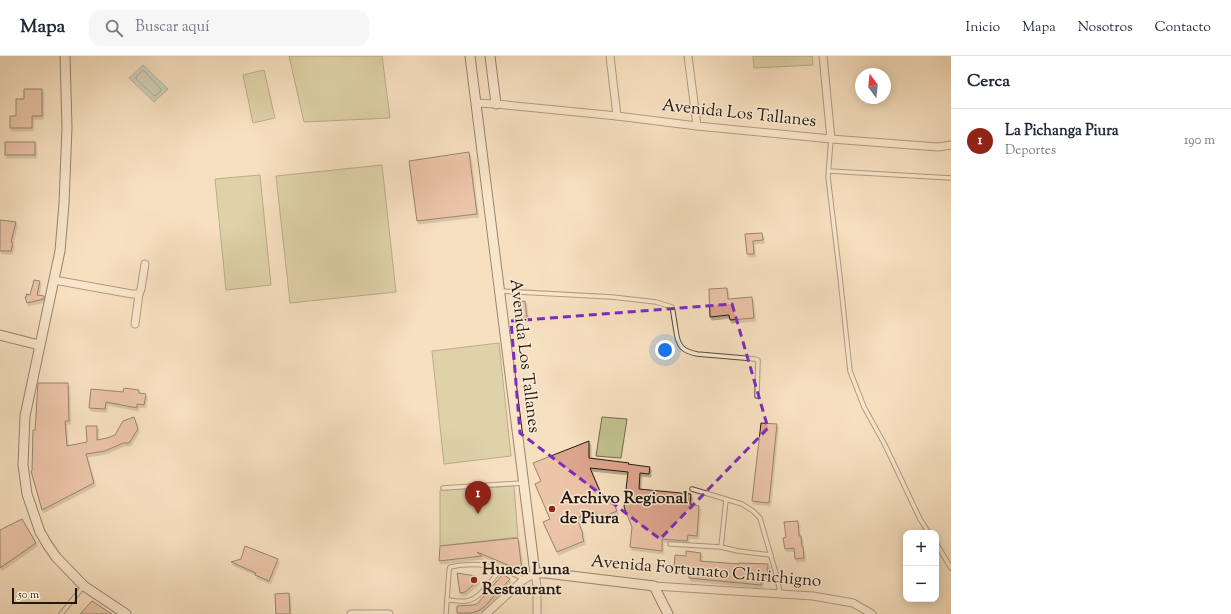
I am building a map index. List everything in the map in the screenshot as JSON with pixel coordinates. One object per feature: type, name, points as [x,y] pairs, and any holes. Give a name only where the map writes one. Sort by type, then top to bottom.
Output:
[{"type":"street","points":[[65,56],[67,128],[64,204],[60,251],[25,416],[23,465],[27,494],[40,532],[47,544],[56,557],[84,586],[126,614]]},
{"type":"street","name":"Avenida Los Tallanes","points":[[470,56],[537,587],[537,614]]},
{"type":"street","points":[[490,56],[496,104]]},
{"type":"street","points":[[610,56],[617,116]]},
{"type":"street","points":[[688,56],[697,126]]},
{"type":"street","points":[[823,56],[831,139]]},
{"type":"street","name":"Avenida Los Tallanes","points":[[476,103],[617,116],[697,126],[831,139],[938,147],[951,145]]},
{"type":"street","points":[[135,324],[145,264]]},
{"type":"street","points":[[54,280],[139,294]]},
{"type":"street","points":[[0,335],[39,345]]},
{"type":"street","points":[[486,614],[524,580],[535,573]]},
{"type":"street","name":"Avenida Fortunato Chirichigno","points":[[535,573],[654,586],[813,596],[853,603],[872,614]]},
{"type":"street","points":[[654,586],[668,614]]},
{"type":"street","points":[[351,614],[388,614]]},
{"type":"lane","points":[[831,139],[828,171],[850,371],[864,406],[885,445],[920,520],[927,530]]},
{"type":"lane","points":[[828,171],[951,178]]},
{"type":"lane","points":[[500,291],[612,297],[656,302],[668,305],[672,308],[678,342],[682,348],[688,352],[758,360],[757,396]]},
{"type":"lane","points":[[443,488],[524,483]]},
{"type":"lane","points":[[692,489],[742,504],[753,511],[760,518],[778,577],[780,594]]},
{"type":"lane","points":[[721,547],[726,500]]},
{"type":"lane","points":[[670,544],[721,547],[738,551],[771,555]]},
{"type":"lane","points":[[939,548],[951,568]]},
{"type":"lane","points":[[446,614],[450,568],[474,564],[500,569],[514,574],[524,580]]},
{"type":"lane","points":[[447,600],[461,601],[473,599],[478,596],[500,569]]},
{"type":"lane","points":[[61,614],[84,586]]},
{"type":"highlighted area","points":[[732,304],[768,428],[660,539],[520,433],[511,321]]},
{"type":"shaded area","points":[[289,56],[382,56],[390,118],[304,122]]},
{"type":"shaded area","points":[[753,56],[812,56],[813,65],[754,68]]},
{"type":"shaded area","points":[[264,70],[275,118],[253,123],[243,75]]},
{"type":"shaded area","points":[[382,165],[396,292],[290,303],[276,176]]},
{"type":"shaded area","points":[[260,175],[271,285],[226,290],[215,179]]},
{"type":"shaded area","points":[[499,343],[511,456],[444,464],[432,351]]},
{"type":"shaded area","points":[[602,417],[627,419],[621,458],[596,456]]},
{"type":"shaded area","points":[[514,486],[518,537],[440,546],[440,490]]},
{"type":"water","points":[[143,65],[168,89],[154,102],[129,78]]},
{"type":"building","points":[[24,89],[42,89],[42,116],[32,116],[32,128],[10,128],[10,116],[16,116],[16,99],[24,99]]},
{"type":"building","points":[[5,142],[35,142],[35,155],[5,155]]},
{"type":"building","points":[[469,152],[477,214],[417,221],[409,161]]},
{"type":"building","points":[[0,220],[16,222],[11,242],[13,243],[11,251],[0,251]]},
{"type":"building","points":[[762,233],[763,240],[753,241],[754,254],[747,254],[745,234]]},
{"type":"building","points":[[34,280],[40,281],[37,295],[44,296],[44,299],[27,303],[25,297],[27,296],[26,294],[30,295]]},
{"type":"building","points":[[727,288],[728,299],[752,297],[754,318],[730,320],[729,315],[710,317],[709,289]]},
{"type":"building","points":[[525,301],[527,317],[517,319],[515,302]]},
{"type":"building","points":[[38,383],[68,383],[69,421],[65,421],[67,446],[87,442],[86,426],[97,426],[97,440],[115,435],[123,421],[134,417],[138,429],[129,443],[123,443],[105,451],[86,454],[94,483],[42,510],[31,471],[33,430],[35,430]]},
{"type":"building","points":[[124,388],[139,390],[139,393],[146,394],[144,405],[137,404],[137,408],[106,402],[105,409],[89,408],[91,389],[123,392]]},
{"type":"building","points":[[761,423],[777,424],[769,503],[752,501]]},
{"type":"building","points":[[589,441],[589,458],[650,467],[649,474],[640,473],[639,489],[691,494],[690,504],[699,506],[697,536],[688,535],[687,541],[662,539],[662,551],[630,547],[632,527],[624,507],[628,472],[590,468],[604,501],[611,497],[617,511],[598,519],[594,511],[577,518],[584,541],[557,552],[543,522],[550,519],[535,484],[541,481],[533,463]]},
{"type":"building","points":[[22,519],[36,543],[0,568],[0,530]]},
{"type":"building","points":[[798,521],[799,536],[801,536],[804,558],[795,559],[794,548],[785,549],[783,538],[786,537],[784,522]]},
{"type":"building","points":[[518,538],[522,571],[477,552],[482,556],[439,561],[440,546]]},
{"type":"building","points":[[245,546],[278,559],[269,581],[255,575],[256,573],[231,562],[241,559]]},
{"type":"building","points":[[686,551],[701,553],[700,561],[739,564],[768,564],[767,577],[762,576],[761,585],[689,578],[690,569],[674,568],[675,555],[686,556]]},
{"type":"building","points":[[457,573],[476,576],[478,581],[465,592],[460,593]]},
{"type":"building","points":[[503,574],[510,579],[484,607],[472,613],[457,613],[457,606],[477,604]]},
{"type":"building","points":[[289,593],[290,614],[276,614],[275,594]]},
{"type":"building","points":[[92,601],[112,614],[80,614]]},
{"type":"place","name":"Archivo Regional de Piura","points":[[552,509]]},
{"type":"place","name":"La Pichanga Piura","points":[[478,514]]},
{"type":"place","name":"Huaca Luna Restaurant","points":[[474,580]]}]
